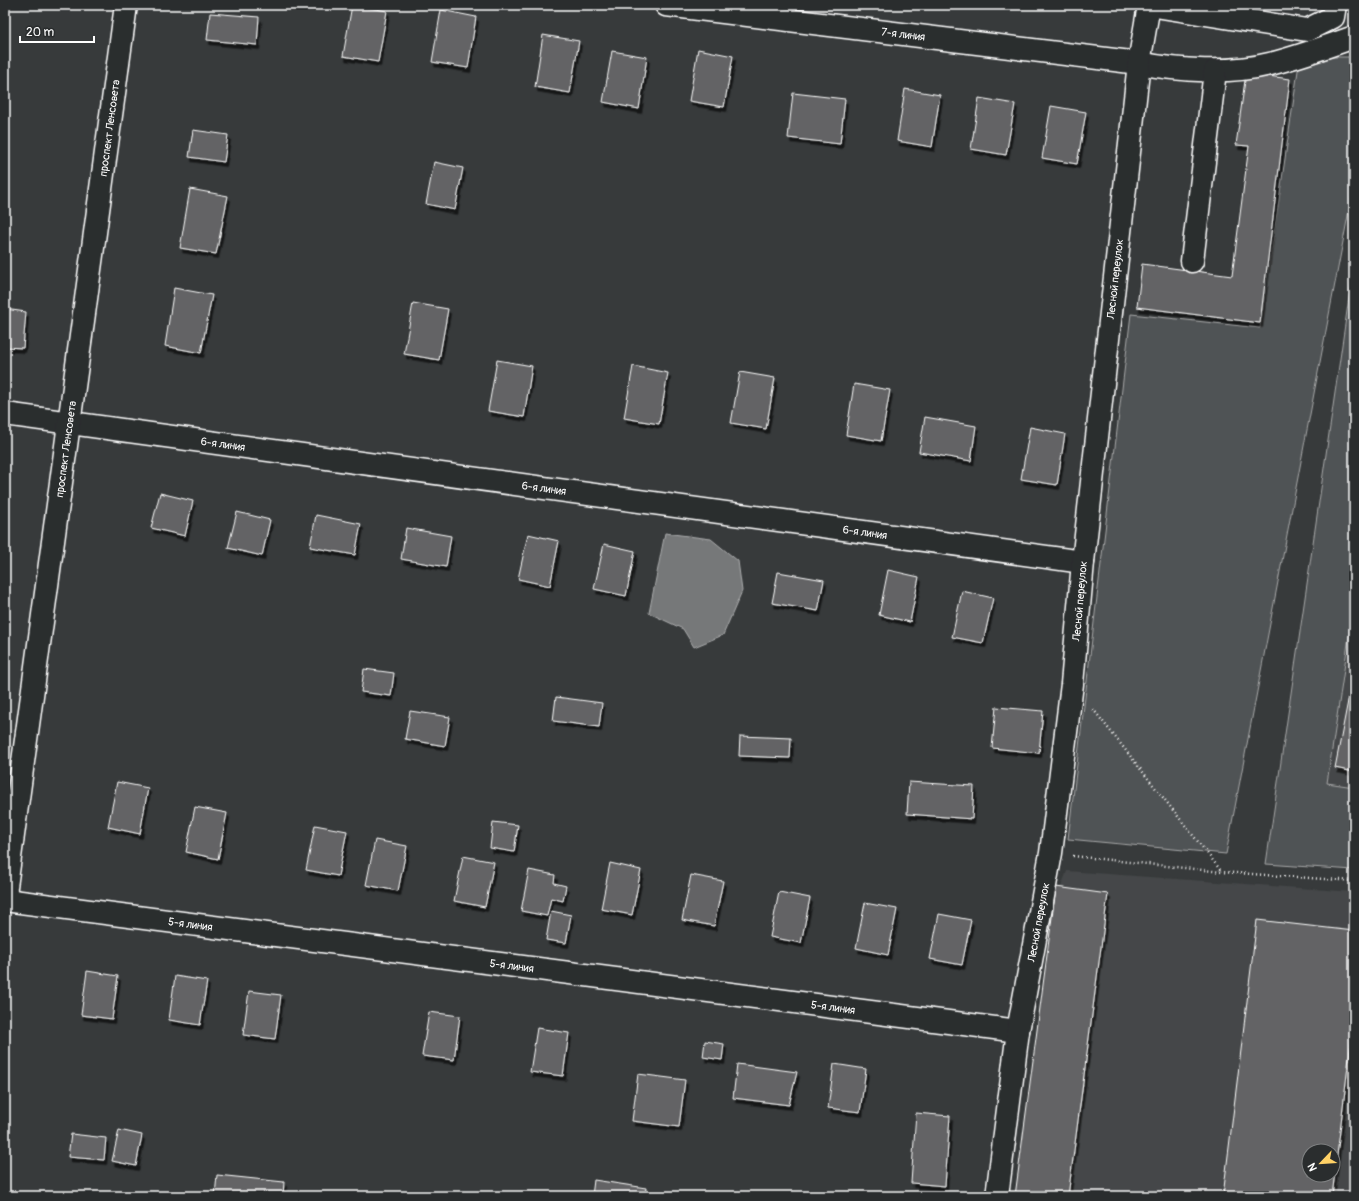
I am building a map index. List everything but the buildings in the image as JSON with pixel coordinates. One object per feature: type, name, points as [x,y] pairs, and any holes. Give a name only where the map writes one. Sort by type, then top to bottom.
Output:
[{"type":"street","name":"проспект Ленсовета","points":[[5,894],[126,5]]},
{"type":"street","name":"7-я линия","points":[[666,5],[1139,63],[1166,69],[1215,70],[1269,64],[1354,37]]},
{"type":"street","name":"Лесной переулок","points":[[997,1196],[1018,1031],[1051,853],[1072,684],[1083,562],[1139,63],[1149,5]]},
{"type":"street","points":[[1149,5],[1308,30],[1333,17],[1335,5]]},
{"type":"street","points":[[1192,261],[1215,70]]},
{"type":"street","name":"6-я линия","points":[[5,414],[1083,562]]},
{"type":"street","name":"5-я линия","points":[[5,900],[1018,1031]]},
{"type":"path","points":[[1072,684],[1222,872]]},
{"type":"path","points":[[1051,853],[1222,872],[1354,882]]},
{"type":"shaded area","points":[[1300,57],[1354,57],[1354,184],[1226,854],[1068,839],[1131,314],[1260,328]]},
{"type":"shaded area","points":[[1354,263],[1354,603],[1327,783],[1354,787],[1354,870],[1266,864]]},
{"type":"shaded area","points":[[665,533],[711,539],[738,561],[742,591],[723,635],[694,647],[683,629],[649,613]]},
{"type":"shaded area","points":[[1354,603],[1354,787],[1327,783]]},
{"type":"shaded area","points":[[1067,871],[1354,892],[1354,1196],[1018,1196],[1056,900]]}]
